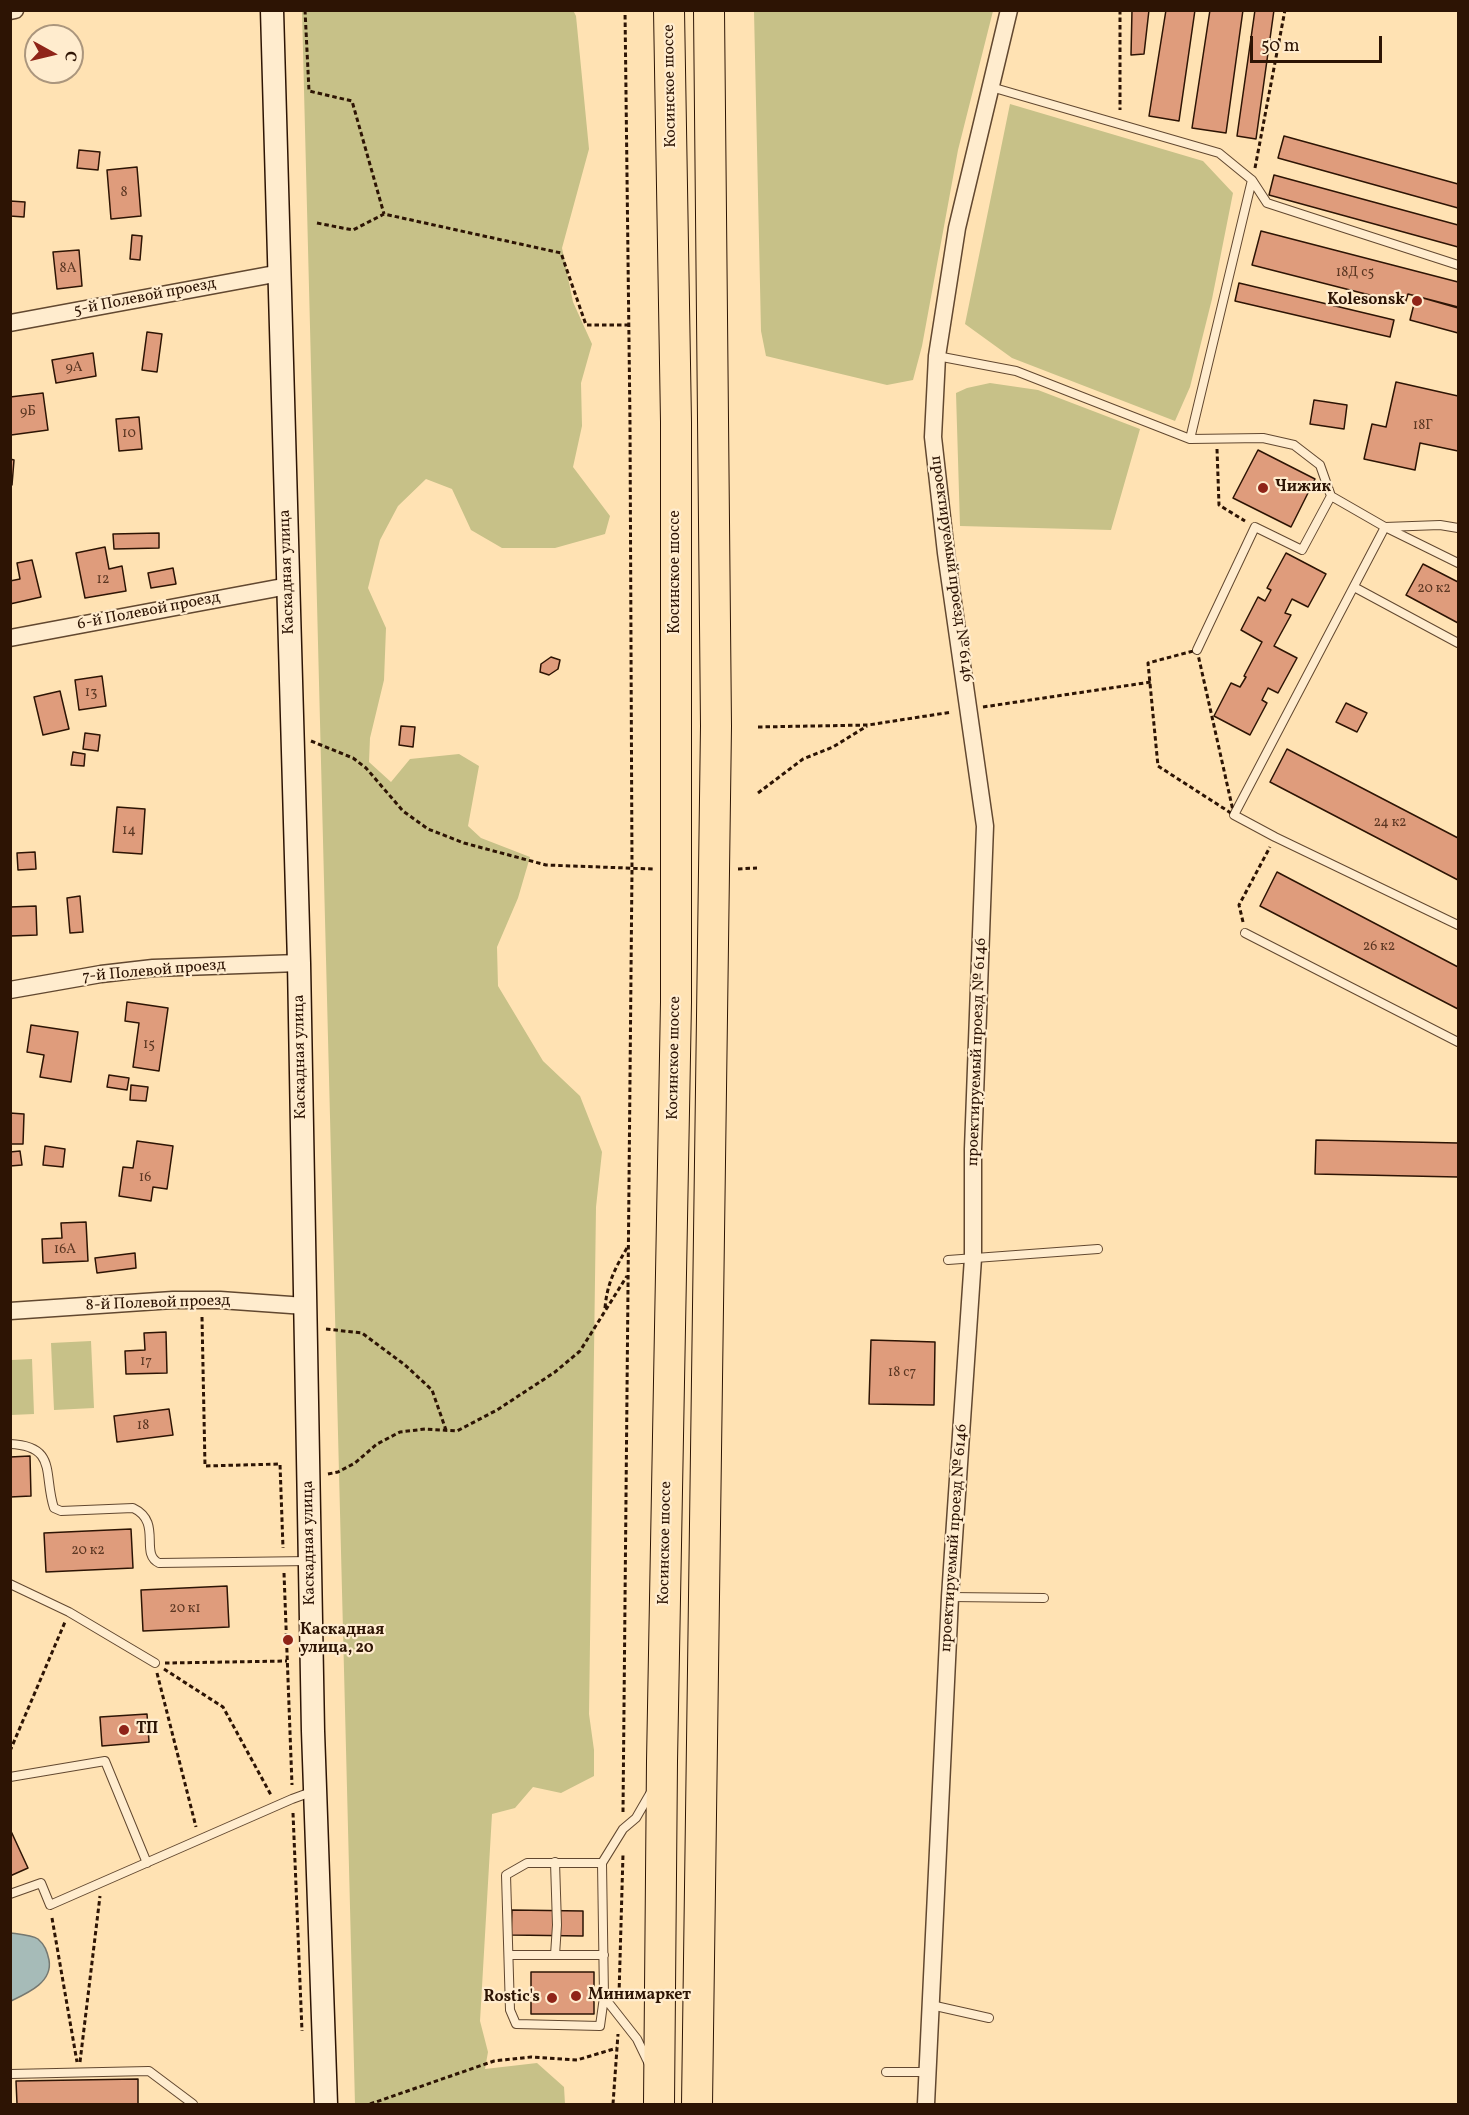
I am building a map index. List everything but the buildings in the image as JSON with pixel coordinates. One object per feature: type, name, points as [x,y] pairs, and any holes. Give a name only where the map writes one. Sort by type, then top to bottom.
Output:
[{"type":"highway","name":"Косинское шоссе","points":[[659,2100],[662,1761],[676,1002],[676,422],[669,10]]},
{"type":"highway","points":[[697,2104],[716,726],[709,10]]},
{"type":"street","name":"Каскадная улица","points":[[272,10],[299,963],[315,1791],[326,2104]]},
{"type":"street","points":[[710,74],[715,10]]},
{"type":"street","name":"проектируемый проезд № 6146","points":[[926,2104],[950,1597],[973,1258],[973,1149],[985,826],[946,553],[933,437],[937,356],[957,228],[1009,10]]},
{"type":"street","name":"5-й Полевой проезд","points":[[10,324],[280,273]]},
{"type":"street","name":"6-й Полевой проезд","points":[[10,638],[288,586]]},
{"type":"street","name":"7-й Полевой проезд","points":[[10,990],[101,974],[153,968],[299,963]]},
{"type":"street","name":"8-й Полевой проезд","points":[[10,1311],[173,1300],[305,1306]]},
{"type":"lane","points":[[991,87],[1220,153],[1252,180],[1267,203],[1458,265]]},
{"type":"lane","points":[[1190,439],[1252,180]]},
{"type":"lane","points":[[937,356],[1016,371],[1190,439],[1263,438],[1294,445],[1320,465],[1331,496],[1385,527],[1458,563]]},
{"type":"lane","points":[[1197,651],[1255,527],[1302,550],[1331,496]]},
{"type":"lane","points":[[1385,527],[1440,525],[1458,528]]},
{"type":"lane","points":[[1385,527],[1234,815],[1458,925]]},
{"type":"lane","points":[[1354,587],[1458,643]]},
{"type":"lane","points":[[1245,933],[1458,1042]]},
{"type":"lane","points":[[948,1260],[1098,1249]]},
{"type":"lane","points":[[10,1444],[24,1444],[36,1449],[46,1459],[54,1508],[61,1511],[132,1508],[142,1512],[148,1522],[151,1556],[159,1563],[310,1561]]},
{"type":"lane","points":[[10,1584],[69,1612],[154,1663]]},
{"type":"lane","points":[[950,1597],[1044,1598]]},
{"type":"lane","points":[[10,1777],[105,1761],[147,1863]]},
{"type":"lane","points":[[602,1863],[527,1863],[506,1875],[510,2010],[516,2024],[600,2026],[604,1955],[602,1863],[623,1829],[636,1818],[650,1796],[662,1761]]},
{"type":"lane","points":[[10,1894],[41,1883],[50,1905],[277,1805],[315,1791]]},
{"type":"lane","points":[[555,1862],[555,1955]]},
{"type":"lane","points":[[510,1955],[604,1955]]},
{"type":"lane","points":[[603,1997],[637,2038],[650,2068],[659,2100]]},
{"type":"lane","points":[[931,2005],[989,2018]]},
{"type":"lane","points":[[10,2074],[149,2071],[193,2104]]},
{"type":"lane","points":[[886,2072],[927,2072]]},
{"type":"path","points":[[305,10],[309,91],[352,102],[384,214]]},
{"type":"path","points":[[613,2104],[617,2048],[623,1829],[632,869],[625,10]]},
{"type":"path","points":[[1119,10],[1120,124]]},
{"type":"path","points":[[1252,180],[1285,10]]},
{"type":"path","points":[[317,223],[353,230],[384,214],[561,253],[586,325],[629,325]]},
{"type":"path","points":[[1217,438],[1219,505],[1255,527]]},
{"type":"path","points":[[1197,651],[1234,815],[1158,766],[1148,663],[1197,651]]},
{"type":"path","points":[[981,707],[1151,682]]},
{"type":"path","points":[[758,727],[868,725],[960,711]]},
{"type":"path","points":[[758,793],[803,759],[833,747],[868,725]]},
{"type":"path","points":[[292,733],[353,758],[366,768],[403,811],[428,829],[464,843],[546,865],[632,869]]},
{"type":"path","points":[[1245,933],[1239,906],[1275,837]]},
{"type":"path","points":[[605,1311],[607,1289],[628,1246]]},
{"type":"path","points":[[321,1476],[338,1472],[355,1463],[377,1444],[399,1432],[425,1429],[457,1431],[497,1410],[555,1372],[580,1351],[628,1275]]},
{"type":"path","points":[[202,1300],[205,1466],[280,1464],[302,2034]]},
{"type":"path","points":[[319,1328],[362,1333],[405,1365],[432,1390],[446,1430]]},
{"type":"path","points":[[10,1751],[69,1612]]},
{"type":"path","points":[[154,1663],[286,1661]]},
{"type":"path","points":[[154,1663],[223,1707],[277,1805]]},
{"type":"path","points":[[154,1663],[200,1839]]},
{"type":"path","points":[[79,2073],[101,1883]]},
{"type":"path","points":[[50,1905],[79,2073]]},
{"type":"path","points":[[370,2104],[494,2061],[531,2056],[576,2060],[617,2048]]},
{"type":"shaded area","points":[[573,10],[576,16],[589,149],[562,248],[573,302],[592,344],[581,383],[582,426],[573,467],[610,516],[605,534],[555,548],[502,548],[471,530],[452,489],[426,479],[398,506],[380,540],[368,588],[386,628],[384,680],[370,738],[369,762],[391,782],[410,759],[459,754],[479,766],[468,826],[481,838],[530,857],[518,898],[497,947],[498,986],[543,1061],[580,1096],[602,1152],[596,1207],[589,1714],[594,1750],[594,1776],[561,1793],[533,1787],[515,1808],[492,1814],[480,2021],[488,2052],[485,2069],[537,2063],[564,2087],[565,2104],[355,2104],[302,11]]},
{"type":"shaded area","points":[[754,11],[993,11],[958,150],[922,346],[913,380],[887,385],[766,356],[761,331]]},
{"type":"shaded area","points":[[1010,104],[1203,161],[1233,193],[1212,299],[1190,387],[1175,421],[1012,358],[965,324]]},
{"type":"shaded area","points":[[990,383],[1038,390],[1140,429],[1111,530],[960,526],[956,393]]},
{"type":"shaded area","points":[[91,1341],[94,1408],[54,1410],[51,1343]]},
{"type":"shaded area","points":[[32,1359],[34,1414],[11,1415],[11,1360]]},
{"type":"shaded area","points":[[11,1933],[38,1939],[46,1951],[49,1968],[47,1975],[38,1986],[11,2001]]},
{"type":"place","name":"Kolesonsk","points":[[1417,301]]},
{"type":"place","name":"Чижик","points":[[1263,488]]},
{"type":"place","name":"Каскадная улица, 20","points":[[288,1640]]},
{"type":"place","name":"ТП","points":[[124,1730]]},
{"type":"place","name":"Минимаркет","points":[[576,1996]]},
{"type":"place","name":"Rostic's","points":[[552,1998]]}]
